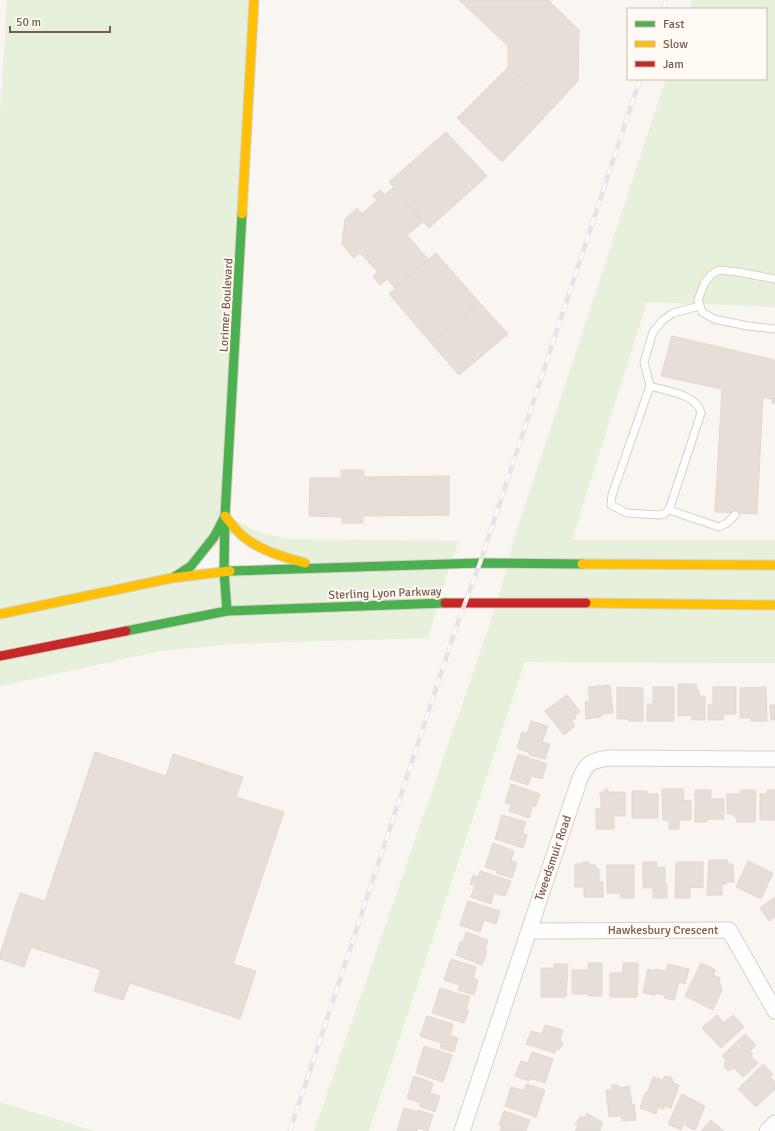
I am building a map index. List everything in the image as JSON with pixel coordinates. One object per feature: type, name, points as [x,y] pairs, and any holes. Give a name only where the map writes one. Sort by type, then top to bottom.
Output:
[{"type":"main road","name":"Lorimer Boulevard","points":[[226,611],[224,571],[225,516],[254,0]]},
{"type":"main road","points":[[172,578],[191,566],[214,537],[225,516],[237,532],[253,544],[285,557],[321,567]]},
{"type":"main road","points":[[0,614],[172,578],[224,571],[480,563],[775,565]]},
{"type":"main road","name":"Sterling Lyon Parkway","points":[[0,656],[226,611],[465,602],[775,605]]},
{"type":"street","name":"Tweedsmuir Road","points":[[462,1131],[579,781],[583,771],[589,763],[599,759],[610,758],[775,759]]},
{"type":"street","name":"Hawkesbury Crescent","points":[[529,931],[729,930],[775,1011]]},
{"type":"street","points":[[767,1131],[775,1123]]},
{"type":"lane","points":[[775,280],[738,272],[720,270],[712,274],[704,284],[698,300],[702,312],[714,319],[748,326],[775,329]]},
{"type":"lane","points":[[650,386],[690,398],[700,407],[701,413],[669,510],[664,514],[659,515],[627,513],[611,505],[612,495],[650,386],[644,362],[653,332],[662,321],[673,313],[700,306]]},
{"type":"lane","points":[[669,510],[719,526],[727,523],[735,515]]},
{"type":"green space","points":[[7,0],[254,0],[225,515],[258,532],[289,539],[459,541],[450,564],[428,638],[233,644],[161,651],[0,686],[0,116]],"holes":[[[237,531],[319,567],[173,577]]]},
{"type":"green space","points":[[692,0],[775,0],[775,307],[647,302],[572,540],[775,540],[775,663],[525,662],[369,1131],[314,1131],[491,621],[513,542],[666,80],[767,80],[767,8],[690,8]]},
{"type":"green space","points":[[0,1102],[94,1131],[0,1131]]},
{"type":"building","points":[[459,0],[549,0],[551,3],[508,46]]},
{"type":"building","points":[[551,3],[579,30],[578,81],[552,109],[508,67],[508,46]]},
{"type":"building","points":[[508,67],[552,109],[502,162],[457,118]]},
{"type":"building","points":[[446,132],[487,176],[429,228],[389,182]]},
{"type":"building","points":[[393,188],[423,222],[407,235],[428,259],[395,288],[387,279],[380,285],[373,276],[378,272],[360,253],[354,258],[342,244],[345,219],[357,208],[362,214],[377,200],[373,196],[380,190],[384,195]]},
{"type":"building","points":[[436,253],[479,302],[431,343],[389,294]]},
{"type":"building","points":[[479,302],[508,334],[459,375],[431,343]]},
{"type":"building","points":[[672,336],[775,360],[775,403],[772,403],[772,399],[763,397],[757,514],[715,512],[722,389],[661,376]]},
{"type":"building","points":[[341,470],[364,470],[364,477],[449,476],[449,515],[363,516],[363,523],[342,523],[342,517],[309,516],[310,478],[342,478]]},
{"type":"building","points":[[678,684],[696,684],[697,690],[699,690],[699,696],[705,696],[705,720],[692,720],[692,715],[678,716]]},
{"type":"building","points":[[610,685],[613,713],[601,714],[601,717],[586,719],[585,702],[590,701],[588,687]]},
{"type":"building","points":[[617,687],[643,688],[643,721],[617,719]]},
{"type":"building","points":[[653,687],[674,687],[674,721],[647,721],[647,704],[653,704]]},
{"type":"building","points":[[713,687],[736,687],[736,714],[723,714],[723,720],[708,720],[708,705],[713,705]]},
{"type":"building","points":[[766,687],[767,721],[751,721],[751,718],[740,718],[740,688]]},
{"type":"building","points":[[567,695],[580,712],[572,721],[575,726],[564,735],[545,711]]},
{"type":"building","points":[[770,705],[775,705],[775,720],[771,720]]},
{"type":"building","points":[[531,721],[548,726],[542,742],[550,744],[545,759],[529,755],[530,753],[517,748],[522,732],[527,734]]},
{"type":"building","points":[[95,752],[166,776],[173,754],[243,777],[236,797],[284,812],[233,964],[256,971],[240,1019],[130,983],[123,1000],[94,991],[101,970],[31,947],[24,967],[0,959],[0,954],[20,893],[45,901]]},
{"type":"building","points":[[518,754],[547,764],[542,779],[531,776],[528,785],[510,779]]},
{"type":"building","points":[[511,784],[540,794],[535,807],[533,805],[529,818],[509,811],[511,805],[505,803]]},
{"type":"building","points":[[607,789],[609,792],[625,792],[625,816],[614,816],[614,829],[596,829],[596,809],[601,809],[601,797],[599,794]]},
{"type":"building","points":[[662,789],[683,789],[684,801],[691,800],[691,820],[679,820],[679,829],[669,829],[669,820],[663,820]]},
{"type":"building","points":[[695,790],[711,790],[711,799],[724,799],[724,819],[707,819],[707,822],[695,822]]},
{"type":"building","points":[[740,790],[756,790],[755,822],[737,822],[737,817],[734,817],[734,814],[727,814],[727,794],[740,794]]},
{"type":"building","points":[[767,790],[775,790],[775,820],[760,820],[760,794],[767,794]]},
{"type":"building","points":[[632,791],[647,791],[647,794],[658,794],[658,818],[632,818]]},
{"type":"building","points":[[502,815],[526,822],[522,833],[527,835],[523,848],[495,839]]},
{"type":"building","points":[[493,843],[514,851],[511,860],[517,863],[512,878],[496,873],[497,871],[485,867]]},
{"type":"building","points":[[709,860],[728,860],[728,864],[733,864],[734,882],[726,882],[726,884],[722,884],[722,895],[707,895]]},
{"type":"building","points":[[748,861],[773,873],[761,899],[736,887]]},
{"type":"building","points":[[583,862],[588,862],[590,865],[595,865],[599,870],[599,882],[603,882],[603,897],[584,897],[584,887],[575,887],[575,864],[581,864]]},
{"type":"building","points":[[643,862],[657,862],[657,867],[665,867],[667,898],[653,898],[653,888],[643,888]]},
{"type":"building","points":[[676,862],[703,862],[703,888],[690,887],[690,898],[675,898]]},
{"type":"building","points":[[607,865],[634,865],[634,898],[620,898],[620,893],[607,893]]},
{"type":"building","points":[[480,871],[511,881],[505,896],[494,893],[491,904],[471,897],[475,885],[470,884],[473,875],[478,877]]},
{"type":"building","points":[[775,897],[775,917],[769,921],[760,908]]},
{"type":"building","points":[[468,901],[500,911],[496,924],[484,920],[480,932],[460,925]]},
{"type":"building","points":[[466,932],[488,940],[485,950],[487,951],[482,965],[456,955],[460,942],[463,942]]},
{"type":"building","points":[[451,959],[476,967],[473,978],[478,980],[474,995],[458,990],[460,985],[444,980]]},
{"type":"building","points":[[588,963],[602,963],[602,996],[572,994],[572,970],[588,970]]},
{"type":"building","points":[[623,963],[638,963],[637,997],[610,997],[610,973],[623,973]]},
{"type":"building","points":[[701,963],[716,970],[713,975],[720,978],[719,981],[722,990],[713,1010],[685,996]]},
{"type":"building","points":[[554,964],[568,964],[566,997],[541,997],[541,968],[554,968]]},
{"type":"building","points":[[668,964],[689,969],[685,984],[679,982],[674,1000],[664,998],[665,995],[643,993],[648,969],[655,971],[655,969],[666,971]]},
{"type":"building","points":[[440,988],[470,997],[466,1009],[469,1010],[464,1023],[432,1013]]},
{"type":"building","points":[[717,1015],[724,1023],[733,1015],[744,1027],[721,1048],[702,1028]]},
{"type":"building","points":[[427,1016],[453,1024],[450,1035],[458,1038],[454,1052],[440,1048],[442,1043],[420,1036]]},
{"type":"building","points":[[545,1025],[563,1030],[560,1040],[563,1044],[559,1050],[556,1048],[555,1053],[526,1044],[531,1031],[542,1034]]},
{"type":"building","points":[[745,1034],[756,1045],[750,1051],[753,1054],[751,1056],[758,1063],[743,1077],[734,1068],[728,1071],[724,1067],[727,1061],[722,1056]]},
{"type":"building","points":[[424,1046],[452,1055],[443,1082],[416,1073]]},
{"type":"building","points":[[532,1052],[553,1059],[545,1083],[530,1078],[529,1081],[515,1076],[521,1061],[528,1063]]},
{"type":"building","points":[[763,1064],[773,1074],[770,1077],[775,1082],[775,1089],[756,1107],[738,1089]]},
{"type":"building","points":[[414,1076],[433,1083],[430,1093],[440,1096],[435,1112],[419,1106],[421,1103],[407,1098]]},
{"type":"building","points":[[667,1076],[672,1078],[673,1083],[679,1085],[671,1108],[665,1106],[664,1109],[658,1107],[656,1114],[640,1108],[653,1077],[663,1080],[664,1077]]},
{"type":"building","points":[[526,1084],[545,1090],[536,1117],[505,1106],[511,1087],[524,1091]]},
{"type":"building","points":[[612,1085],[619,1086],[619,1088],[629,1086],[632,1105],[634,1104],[636,1120],[622,1121],[620,1111],[619,1116],[609,1117],[606,1090],[611,1090]]},
{"type":"building","points":[[682,1094],[705,1106],[695,1130],[685,1126],[687,1120],[685,1120],[681,1130],[668,1124]]},
{"type":"building","points":[[404,1108],[418,1112],[418,1110],[433,1115],[428,1131],[418,1128],[417,1131],[397,1131]]},
{"type":"building","points":[[504,1111],[530,1120],[526,1131],[500,1131],[502,1126],[499,1125]]},
{"type":"building","points":[[587,1113],[603,1123],[599,1130],[601,1131],[575,1131],[578,1126],[575,1124],[581,1116],[584,1118]]},
{"type":"building","points":[[711,1120],[724,1131],[701,1131]]},
{"type":"railway","points":[[663,8],[666,0]]},
{"type":"railway","points":[[290,1131],[458,622],[480,563],[640,80]]},
{"type":"traffic: fast","points":[[227,611],[224,571],[225,516],[242,214]]},
{"type":"traffic: fast","points":[[174,577],[191,566],[214,537],[224,518]]},
{"type":"traffic: fast","points":[[230,571],[480,563],[582,564]]},
{"type":"traffic: fast","points":[[126,631],[227,611],[445,603]]},
{"type":"traffic: slow","points":[[242,214],[254,0]]},
{"type":"traffic: slow","points":[[225,516],[236,530],[251,542],[273,553],[305,563]]},
{"type":"traffic: slow","points":[[582,564],[775,565]]},
{"type":"traffic: slow","points":[[0,614],[172,578],[230,571]]},
{"type":"traffic: slow","points":[[586,603],[775,605]]},
{"type":"traffic: jam","points":[[445,603],[586,603]]},
{"type":"traffic: jam","points":[[0,656],[126,631]]}]
